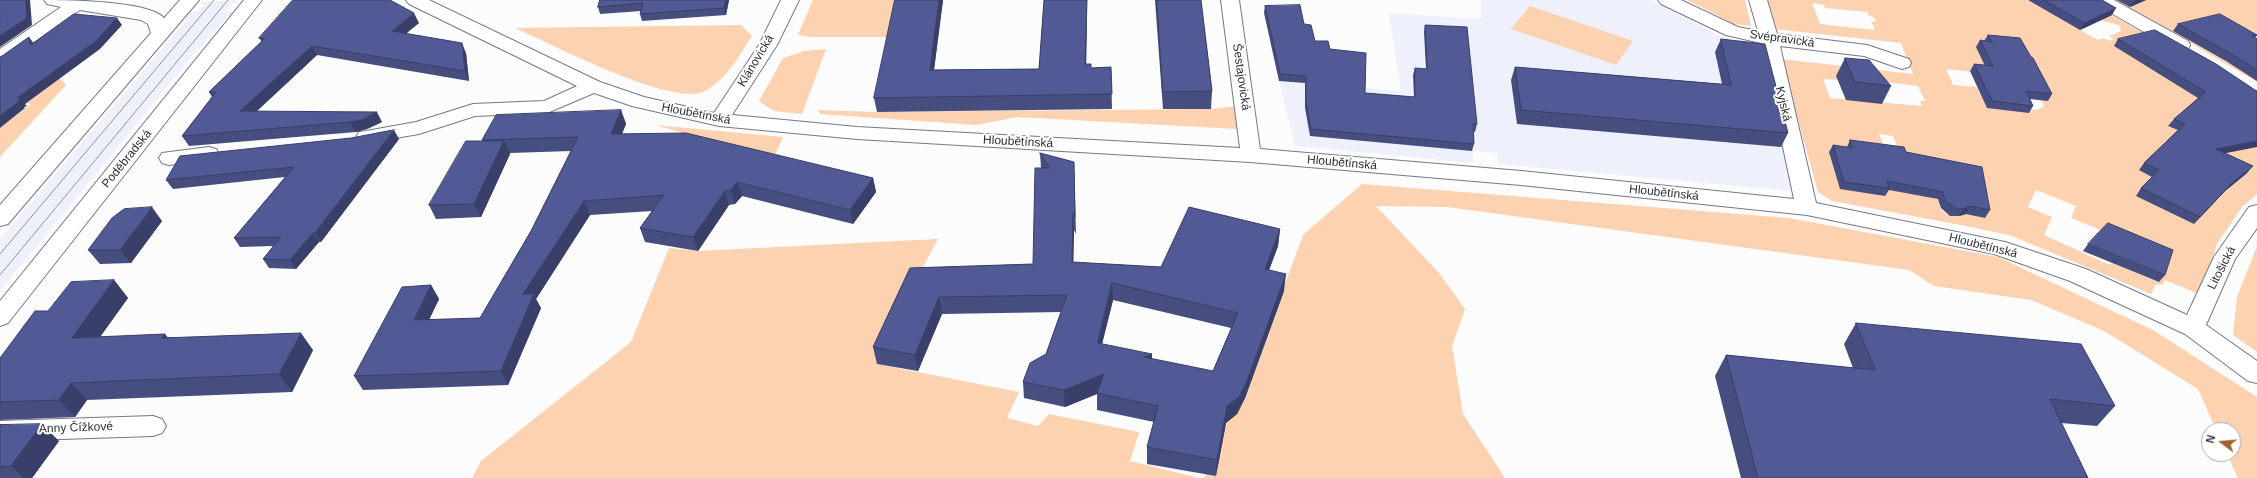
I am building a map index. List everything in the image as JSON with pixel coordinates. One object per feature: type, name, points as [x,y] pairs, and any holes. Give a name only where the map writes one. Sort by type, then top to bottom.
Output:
[{"type":"street","points":[[53,0],[146,15],[156,21],[159,36]]},
{"type":"street","points":[[0,219],[190,0]]},
{"type":"street","name":"Poděbradská","points":[[0,317],[254,0]]},
{"type":"street","name":"Hloubětínská","points":[[415,0],[593,86],[639,102],[719,120],[857,133],[1250,155],[1521,178],[1807,208],[1996,246],[2078,275],[2193,328],[2257,374]]},
{"type":"street","name":"Klánovická","points":[[719,120],[768,45],[790,0]]},
{"type":"street","name":"Šestajovická","points":[[1230,0],[1249,132],[1250,155]]},
{"type":"street","name":"Svépravická","points":[[1667,0],[1732,31],[1769,39],[1867,51],[1902,63]]},
{"type":"street","name":"Kyjská","points":[[1758,0],[1769,39],[1807,208]]},
{"type":"street","points":[[2101,0],[2198,55]]},
{"type":"street","points":[[0,58],[78,3]]},
{"type":"street","points":[[348,140],[419,128],[473,110],[547,106],[593,86]]},
{"type":"street","points":[[168,158],[231,152]]},
{"type":"street","name":"Litošická","points":[[2193,328],[2225,257],[2257,212]]},
{"type":"street","name":"Anny Čížkové","points":[[0,431],[153,426]]},
{"type":"shaded area","points":[[233,0],[239,2],[231,4],[225,11],[232,12],[193,55],[0,291],[0,239],[186,21],[186,15],[190,11],[198,11],[205,4],[198,3]]},
{"type":"shaded area","points":[[813,0],[899,0],[892,37],[809,37],[798,35]]},
{"type":"shaded area","points":[[1481,0],[1651,0],[1760,57],[1793,191],[1498,164],[1497,153],[1473,151],[1473,163],[1295,146],[1279,81],[1401,91],[1389,13],[1481,19]]},
{"type":"shaded area","points":[[1687,0],[1745,0],[1751,26],[1734,24]]},
{"type":"shaded area","points":[[1766,0],[2027,0],[2033,3],[2038,0],[2083,0],[2151,37],[2257,147],[2257,194],[2242,207],[2217,244],[2201,295],[2165,280],[2163,285],[2156,284],[2151,294],[2012,236],[1832,201],[1818,192],[1781,59],[1913,74],[1901,43],[1774,29]],"holes":[[[1812,3],[1824,5],[1825,8],[1867,12],[1869,16],[1874,17],[1876,22],[1871,21],[1875,30],[1820,24]],[[2089,13],[2105,22],[2120,26],[2121,31],[2109,36],[2114,39],[2109,41],[2104,38],[2098,40],[2066,22]],[[1946,69],[1973,72],[2048,101],[2041,100],[2044,106],[2037,110],[1987,108],[1977,87],[1953,85]],[[1836,76],[1918,86],[1925,101],[1920,101],[1922,106],[1830,98],[1823,79],[1838,80]],[[1879,134],[1893,136],[1899,150],[1885,149]],[[1937,189],[1987,192],[1990,205],[1981,205],[1956,216],[1946,214],[1941,209]],[[2036,190],[2076,206],[2071,218],[2108,233],[2158,282],[2112,263],[2110,265],[2044,235],[2052,217],[2028,207]]]},
{"type":"shaded area","points":[[2113,0],[2257,0],[2257,82],[2150,19]]},
{"type":"shaded area","points":[[1530,6],[1633,41],[1616,65],[1511,29]]},
{"type":"shaded area","points":[[741,25],[752,36],[726,74],[705,91],[689,94],[666,90],[611,72],[515,28]]},
{"type":"shaded area","points":[[826,49],[802,114],[774,111],[759,101],[783,58],[804,51]]},
{"type":"shaded area","points":[[60,78],[66,85],[0,157],[0,128],[31,104],[10,102]]},
{"type":"shaded area","points":[[1235,106],[1237,129],[1017,117],[976,125],[820,114],[818,110],[877,112],[1211,109]]},
{"type":"shaded area","points":[[655,125],[783,137],[775,155],[708,140]]},
{"type":"shaded area","points":[[1362,184],[1789,218],[1998,257],[2153,330],[2257,397],[2257,478],[2238,478],[2231,462],[2241,462],[2241,422],[2212,422],[2198,389],[2104,331],[2031,300],[1934,286],[1909,270],[1447,207],[1376,206],[1439,273],[1465,309],[1452,346],[1463,414],[1505,478],[1204,478],[1281,295],[1303,235]]},
{"type":"shaded area","points":[[938,239],[913,285],[877,364],[1019,392],[1007,418],[1038,426],[1049,414],[1139,432],[1130,461],[1199,478],[472,478],[481,461],[631,342],[669,248],[698,251]]},
{"type":"shaded area","points":[[2257,246],[2257,352],[2233,335],[2237,297]]},
{"type":"building","points":[[0,0],[26,0],[27,18],[0,36]]},
{"type":"building","points":[[293,0],[390,0],[414,13],[392,31],[462,43],[465,71],[312,46],[240,111],[377,112],[362,120],[350,122],[182,136],[216,92],[209,92],[265,38],[259,38]]},
{"type":"building","points":[[600,0],[726,0],[724,8],[640,14],[643,3],[598,7]]},
{"type":"building","points":[[895,0],[939,0],[930,70],[1039,69],[1044,0],[1087,0],[1085,64],[1091,64],[1091,68],[1111,67],[1112,94],[874,98]]},
{"type":"building","points":[[1157,0],[1201,0],[1212,91],[1163,92]]},
{"type":"building","points":[[2044,0],[2102,0],[2116,8],[2085,23]]},
{"type":"building","points":[[1300,5],[1304,24],[1311,25],[1315,41],[1328,41],[1330,49],[1366,53],[1365,93],[1415,97],[1415,68],[1427,69],[1425,25],[1467,27],[1477,124],[1473,124],[1474,144],[1311,129],[1306,101],[1306,76],[1280,74],[1265,6]]},
{"type":"building","points":[[74,14],[117,18],[95,42],[17,98],[21,98],[18,101],[20,101],[0,116],[0,57],[29,37],[30,45]]},
{"type":"building","points":[[2220,14],[2257,35],[2252,36],[2257,39],[2257,70],[2178,24]]},
{"type":"building","points":[[2155,30],[2216,64],[2257,91],[2257,141],[2216,149],[2253,166],[2231,184],[2200,217],[2141,188],[2159,170],[2144,163],[2185,124],[2174,119],[2206,92],[2118,39]]},
{"type":"building","points":[[1988,35],[2020,38],[2033,58],[2052,94],[2026,91],[2033,106],[1992,101],[1974,64],[1993,66],[1980,40],[1992,42]]},
{"type":"building","points":[[1721,39],[1765,44],[1788,133],[1521,110],[1515,67],[1731,85]]},
{"type":"building","points":[[1845,58],[1869,60],[1891,86],[1855,82]]},
{"type":"building","points":[[621,110],[611,134],[686,133],[873,178],[850,210],[737,182],[731,190],[725,191],[693,237],[640,228],[664,195],[584,201],[523,294],[534,294],[501,371],[354,376],[402,287],[431,285],[414,320],[480,318],[531,231],[578,137],[482,140],[496,115]]},
{"type":"building","points":[[394,130],[315,233],[313,233],[290,260],[263,259],[281,237],[234,238],[294,167],[166,180],[180,156],[351,138]]},
{"type":"building","points":[[1850,140],[1904,147],[1906,152],[1982,167],[1990,210],[1970,206],[1963,209],[1955,208],[1945,201],[1943,192],[1887,181],[1889,188],[1844,182],[1833,145],[1852,148]]},
{"type":"building","points":[[466,141],[504,141],[474,204],[429,205]]},
{"type":"building","points":[[1040,153],[1074,162],[1075,217],[1073,213],[1072,262],[1161,267],[1189,207],[1280,229],[1265,269],[1286,274],[1247,381],[1239,397],[1227,406],[1217,460],[1147,447],[1158,406],[1097,393],[1104,374],[1064,390],[1023,382],[1030,363],[1046,354],[1067,295],[939,297],[915,355],[873,347],[910,268],[1033,264],[1035,168],[1049,168]],"holes":[[[1112,283],[1238,313],[1213,371],[1144,357],[1152,354],[1098,343]]]},
{"type":"building","points":[[152,207],[120,250],[88,250],[112,218],[124,209]]},
{"type":"building","points":[[2108,223],[2173,250],[2165,275],[2088,244]]},
{"type":"building","points":[[114,280],[72,338],[165,334],[162,338],[301,333],[279,374],[71,383],[59,400],[0,402],[0,358],[35,311],[48,311],[71,282]]},
{"type":"building","points":[[1856,323],[2081,344],[2115,406],[2050,399],[2088,478],[1758,478],[1726,355],[1875,370]]},
{"type":"building","points":[[42,424],[11,466],[0,467],[0,425]]},
{"type":"tram line","points":[[0,254],[214,0]]},
{"type":"tram line","points":[[0,275],[228,0]]}]
